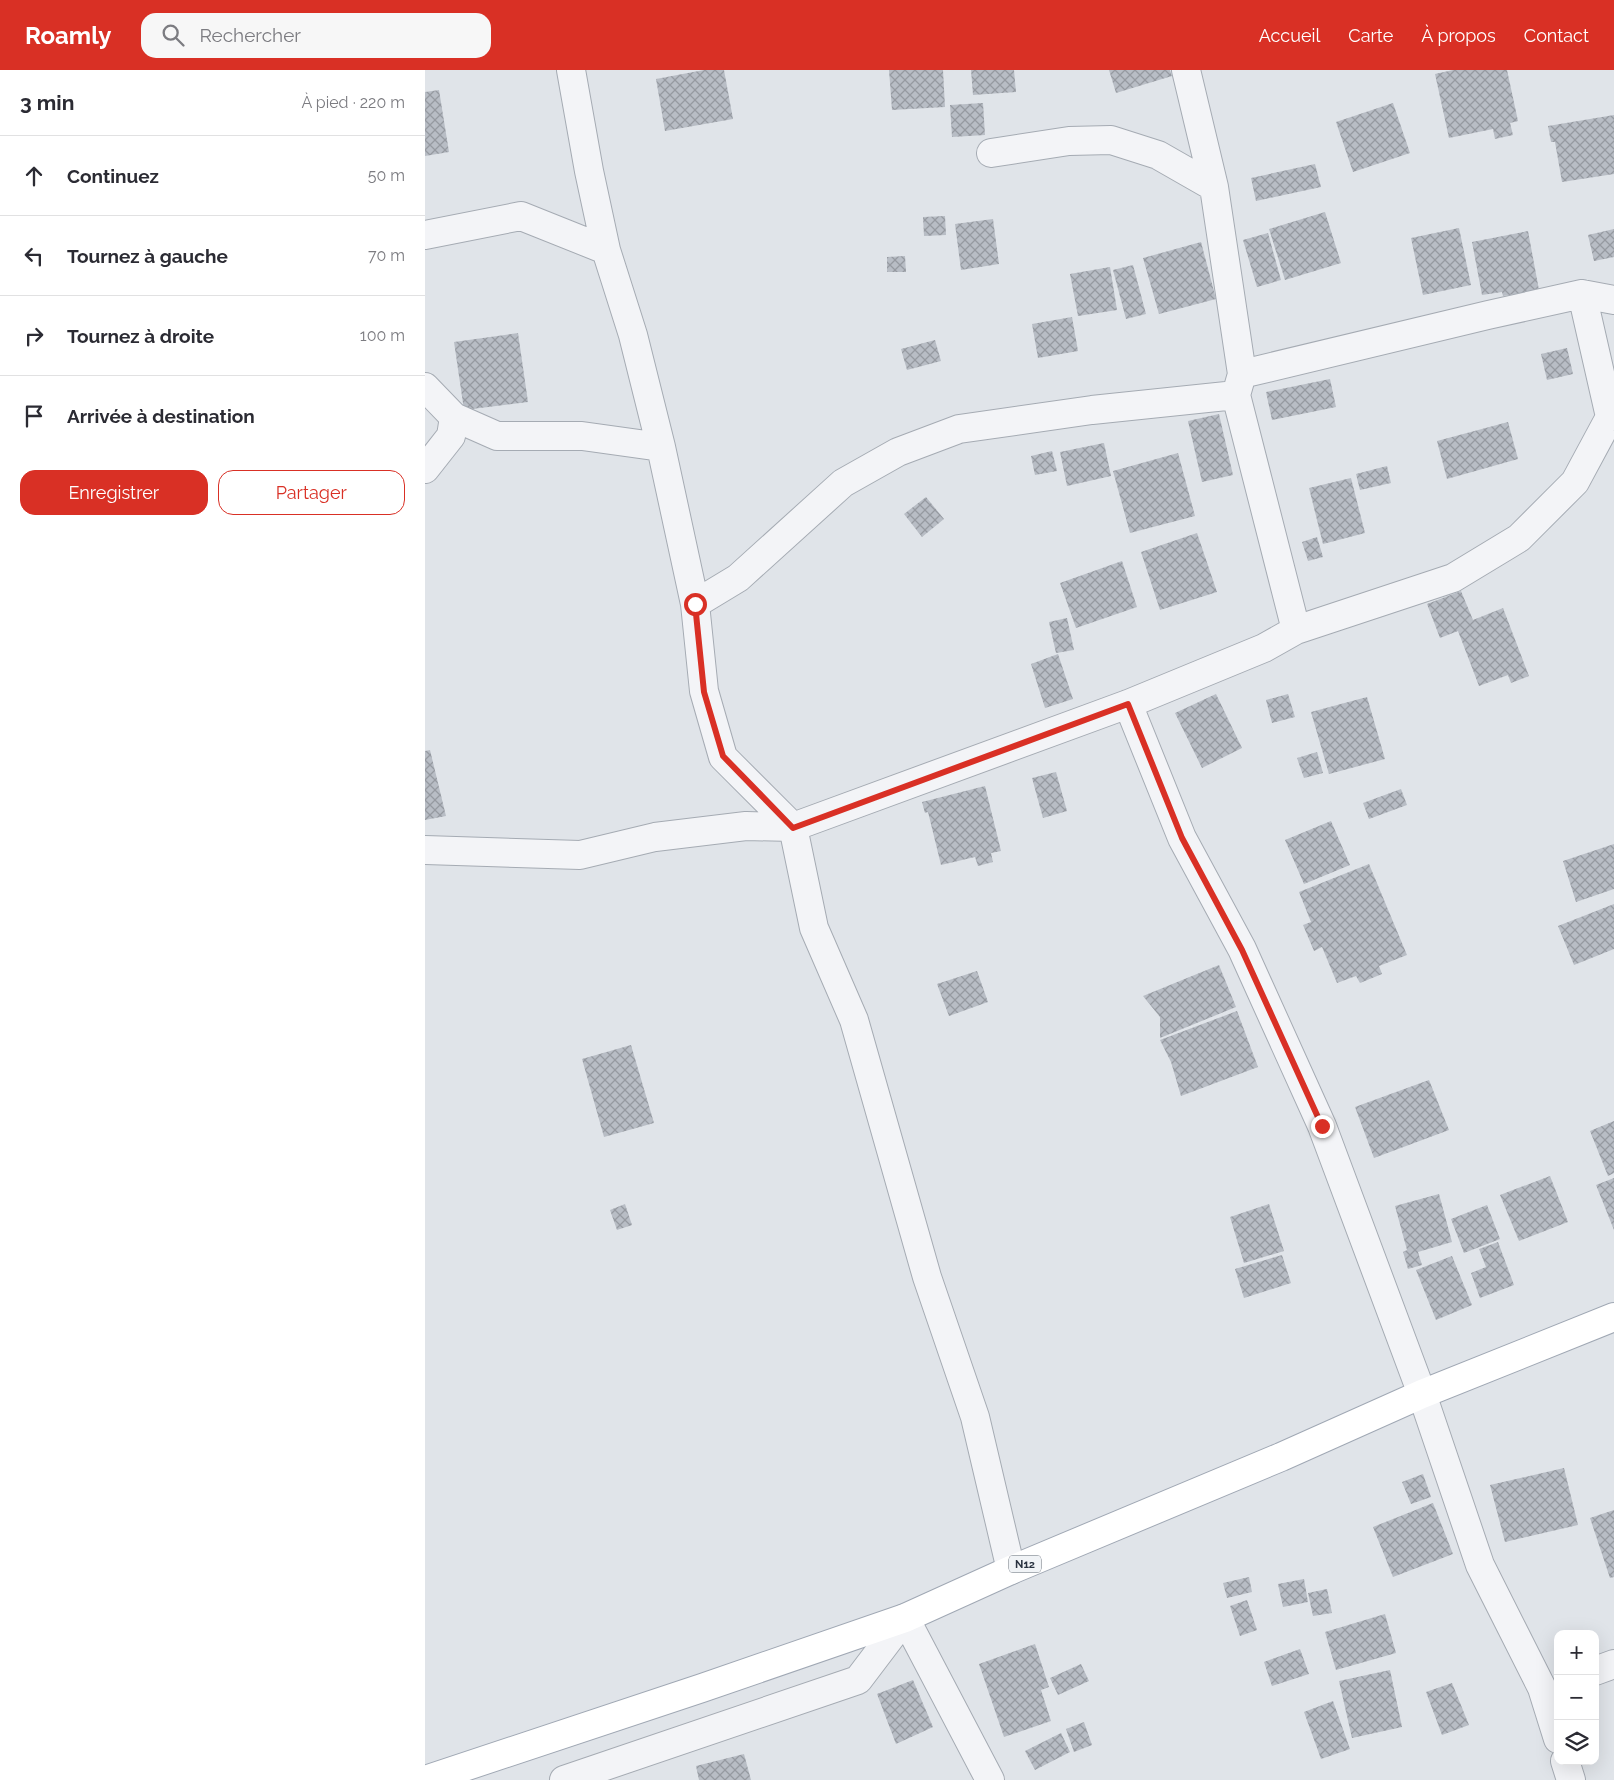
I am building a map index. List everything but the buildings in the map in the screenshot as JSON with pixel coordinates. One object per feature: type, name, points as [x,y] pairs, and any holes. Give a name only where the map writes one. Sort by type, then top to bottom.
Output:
[{"type":"main road","name":"N12","points":[[425,1780],[905,1618],[1011,1570],[1281,1457],[1422,1394],[1614,1317]]},
{"type":"street","points":[[571,70],[589,171],[606,250],[633,335],[661,447],[695,604],[704,692],[723,756],[793,828],[814,928],[853,1020],[927,1277],[975,1417],[1011,1570]]},
{"type":"street","points":[[1186,70],[1214,187],[1239,385],[1296,630]]},
{"type":"street","points":[[991,154],[1069,141],[1111,140],[1158,155],[1214,187]]},
{"type":"street","points":[[425,235],[521,216],[606,250]]},
{"type":"street","points":[[425,850],[580,855],[655,837],[746,826],[793,828],[1128,704],[1264,648],[1296,630],[1453,578],[1519,538],[1575,482],[1612,417],[1582,294]]},
{"type":"street","points":[[695,604],[738,578],[843,483],[898,452],[959,429],[1092,410],[1239,385],[1582,294],[1614,300]]},
{"type":"street","points":[[425,388],[454,417],[497,436],[582,436],[661,447]]},
{"type":"street","points":[[425,469],[451,436],[454,417]]},
{"type":"street","points":[[1128,704],[1182,838],[1242,950],[1322,1126],[1422,1394],[1480,1565],[1550,1686],[1555,1720]]},
{"type":"street","points":[[564,1780],[858,1680],[905,1618],[990,1780]]},
{"type":"street","points":[[1599,1669],[1614,1664]]},
{"type":"street","points":[[1566,1765],[1571,1780]]},
{"type":"route","points":[[695,604],[704,692],[723,756],[793,828],[1128,704],[1182,838],[1242,950],[1322,1126]]}]
